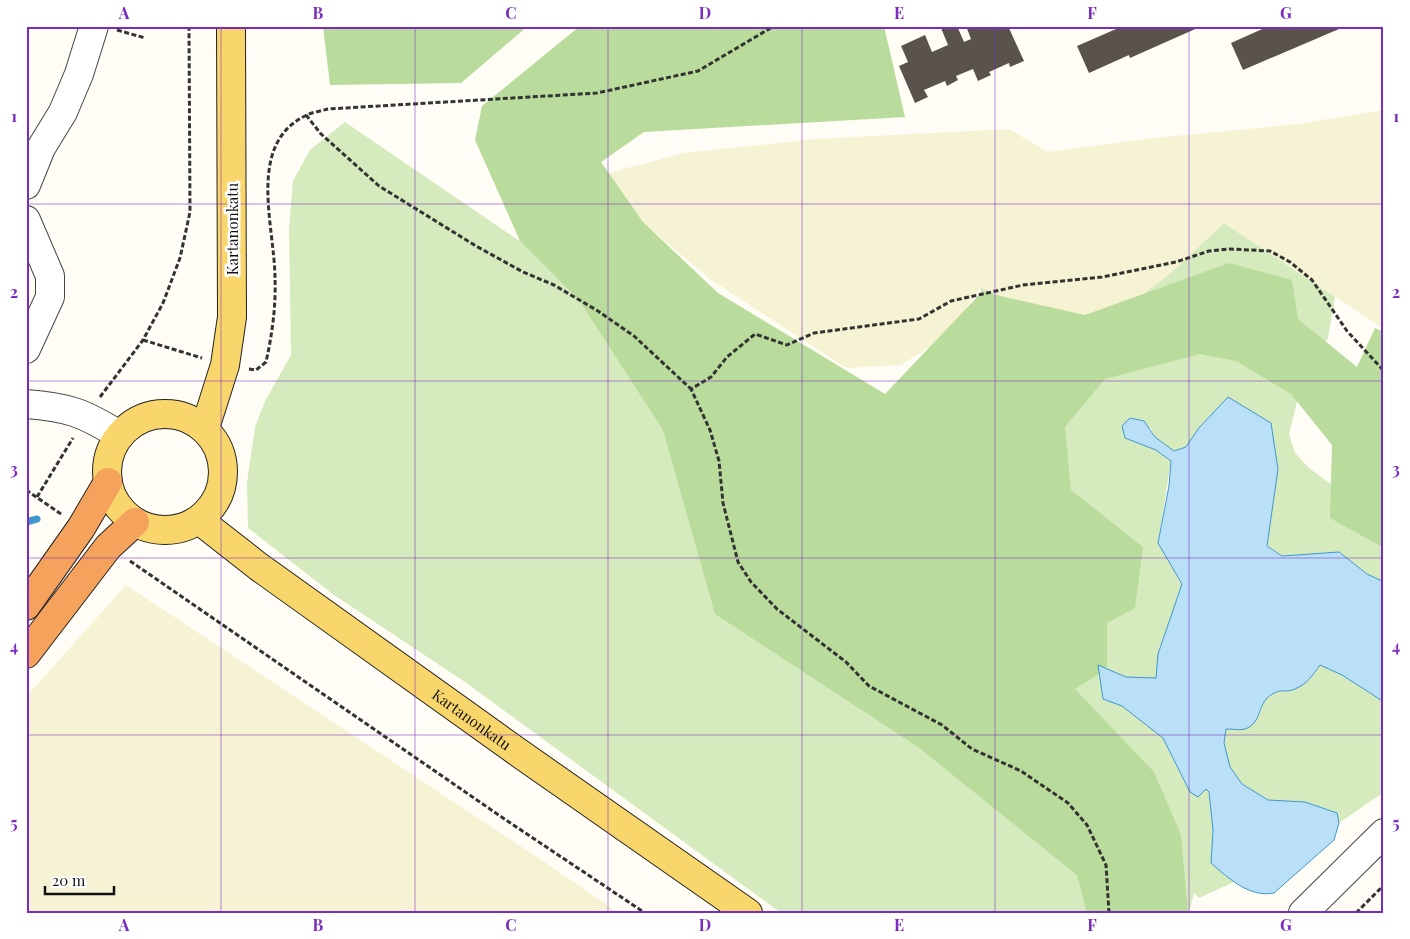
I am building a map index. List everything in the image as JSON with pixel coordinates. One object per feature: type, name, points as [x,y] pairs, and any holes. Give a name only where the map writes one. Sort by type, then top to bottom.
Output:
[{"type":"highway","points":[[26,606],[81,528],[108,482]]},
{"type":"highway","points":[[26,654],[108,547],[135,522]]},
{"type":"main road","name":"Kartanonkatu","points":[[205,428],[225,366],[232,317],[231,26]]},
{"type":"main road","points":[[160,413],[184,416],[205,428],[217,445],[223,465],[222,486],[214,504],[199,520],[184,528],[168,530],[150,529],[135,522],[117,505],[108,482],[107,465],[111,449],[120,435],[138,420],[160,413]]},
{"type":"main road","name":"Kartanonkatu","points":[[199,520],[259,567],[519,754],[748,913]]},
{"type":"street","points":[[26,185],[41,148],[63,112],[79,74],[103,27]]},
{"type":"street","points":[[26,220],[50,276],[50,297],[26,349]]},
{"type":"street","points":[[26,404],[57,406],[87,415],[120,435]]},
{"type":"street","points":[[1303,913],[1384,833]]},
{"type":"path","points":[[36,497],[87,415],[143,340],[163,303],[180,258],[190,212],[189,26]]},
{"type":"path","points":[[266,362],[273,330],[276,278],[268,202],[269,171],[274,151],[285,131],[306,115],[328,109],[597,93],[698,71],[774,26]]},
{"type":"path","points":[[103,27],[145,38]]},
{"type":"path","points":[[306,115],[321,134],[379,186],[476,246],[598,311],[634,336],[691,389],[710,430],[719,461],[723,503],[738,562],[751,582],[777,608],[846,662],[869,686],[942,725],[972,749],[1021,771],[1068,803],[1087,825],[1106,865],[1109,913]]},
{"type":"path","points":[[691,389],[711,378],[726,358],[755,334],[787,345],[814,333],[918,319],[951,301],[1023,285],[1102,277],[1176,262],[1210,251],[1229,249],[1270,250],[1290,262],[1312,280],[1347,331],[1384,372]]},
{"type":"path","points":[[151,576],[503,818],[645,913]]},
{"type":"path","points":[[1356,913],[1384,885]]},
{"type":"shaded area","points":[[1384,110],[1384,329],[1224,223],[1171,273],[1102,326],[1038,311],[981,287],[947,336],[901,365],[846,368],[711,280],[590,178],[684,153],[815,139],[1009,129],[1048,152],[1145,139],[1298,124]]},
{"type":"shaded area","points":[[126,585],[619,913],[26,913],[26,697]]},
{"type":"green space","points":[[323,26],[528,26],[461,83],[330,85]]},
{"type":"green space","points":[[580,26],[884,26],[905,117],[644,132],[601,162],[643,222],[718,293],[885,394],[982,292],[1085,315],[1229,263],[1292,280],[1298,319],[1357,367],[1375,328],[1384,332],[1384,548],[1330,518],[1332,445],[1291,394],[1236,361],[1200,354],[1105,379],[1065,427],[1071,490],[1143,547],[1135,608],[1107,623],[1107,669],[1075,689],[1154,772],[1181,835],[1188,913],[1087,913],[1077,875],[918,747],[715,614],[663,430],[579,300],[520,241],[475,140],[482,106]]},
{"type":"green space","points":[[345,122],[847,464],[1001,362],[980,287],[1038,311],[1102,326],[1171,273],[1224,223],[1335,297],[1328,338],[1304,374],[1289,434],[1295,453],[1309,468],[1384,523],[1384,582],[1367,574],[1339,552],[1282,556],[1267,545],[1270,523],[1198,429],[1186,447],[1174,451],[1155,437],[1151,428],[1125,438],[1156,450],[1171,461],[1158,543],[1182,584],[1158,654],[1156,678],[1126,677],[1099,665],[1103,698],[1122,706],[1163,738],[1190,792],[1206,789],[1209,792],[1213,830],[1211,863],[1234,882],[1199,898],[1194,893],[1189,913],[781,913],[465,682],[334,595],[248,528],[247,483],[255,427],[265,401],[291,355],[289,228],[293,181],[310,150]]},
{"type":"green space","points":[[1320,665],[1342,675],[1384,702],[1384,792],[1339,823],[1337,813],[1305,802],[1268,800],[1242,784],[1230,767],[1224,743],[1226,729],[1240,730],[1259,716],[1265,700],[1280,689],[1294,690]]},
{"type":"water","points":[[1228,397],[1271,423],[1278,469],[1267,546],[1282,556],[1339,552],[1367,574],[1384,582],[1384,702],[1342,675],[1320,665],[1303,685],[1291,690],[1276,692],[1267,698],[1257,719],[1249,727],[1240,730],[1226,729],[1224,743],[1230,767],[1242,784],[1268,800],[1305,802],[1337,813],[1339,823],[1334,840],[1274,893],[1265,894],[1248,890],[1211,863],[1213,830],[1209,792],[1206,789],[1198,797],[1190,792],[1163,738],[1122,706],[1103,699],[1098,665],[1126,677],[1156,678],[1158,654],[1182,584],[1158,543],[1169,486],[1171,461],[1156,450],[1125,438],[1122,426],[1130,418],[1144,421],[1155,437],[1174,451],[1186,447],[1198,429]]},
{"type":"building","points":[[957,26],[964,42],[971,39],[966,26],[1008,26],[1024,61],[1010,67],[1009,63],[989,72],[991,75],[978,81],[973,69],[956,76],[958,80],[947,86],[945,81],[924,90],[928,97],[915,103],[899,66],[908,62],[901,46],[925,35],[932,52],[948,45],[941,28]]},
{"type":"building","points":[[1123,26],[1202,26],[1130,58],[1129,55],[1089,73],[1077,46]]},
{"type":"building","points":[[1269,26],[1346,26],[1243,70],[1231,43]]},
{"type":"waterway","points":[[26,522],[37,519]]}]
